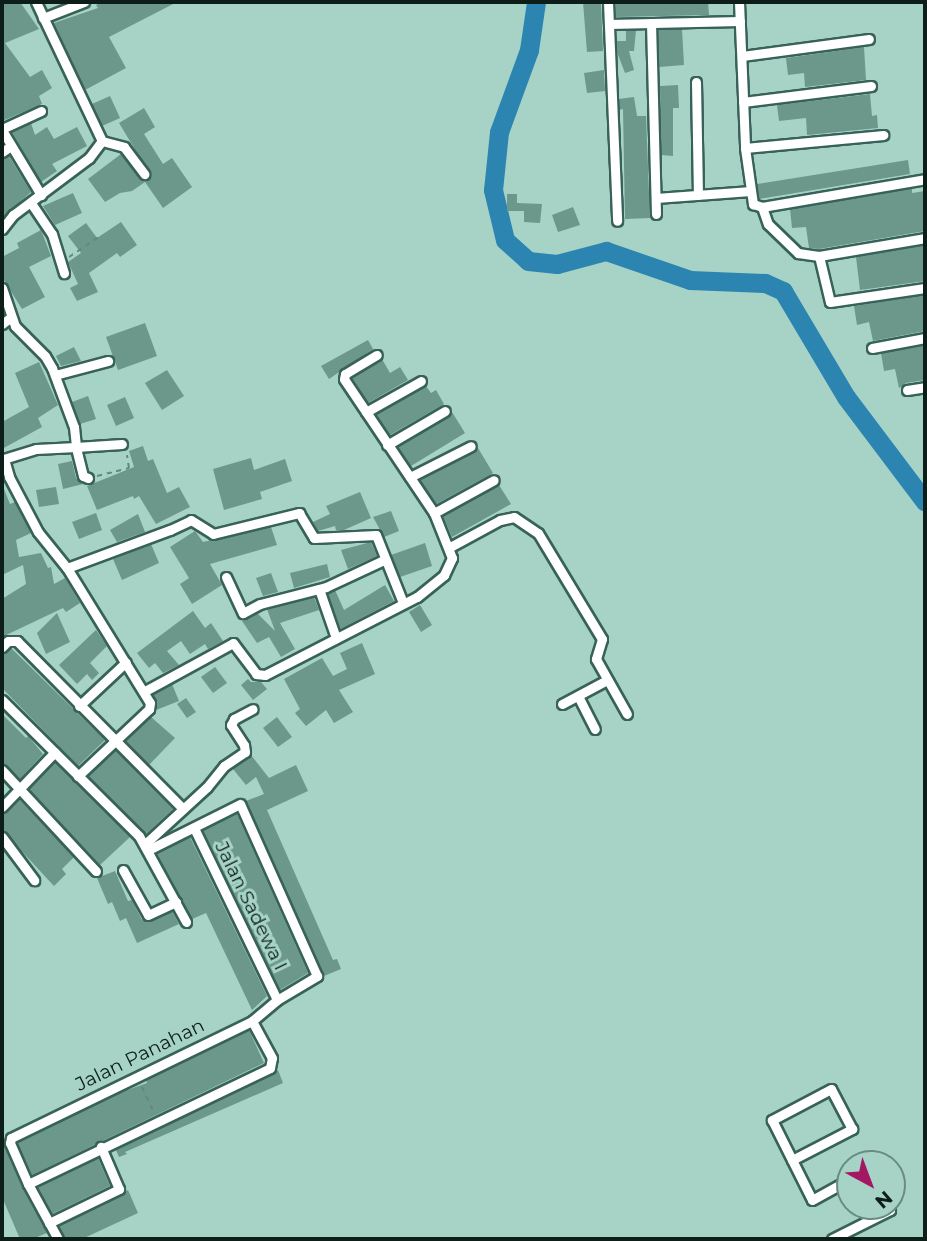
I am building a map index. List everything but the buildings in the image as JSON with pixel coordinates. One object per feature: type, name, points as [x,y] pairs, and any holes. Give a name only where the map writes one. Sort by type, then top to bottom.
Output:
[{"type":"street","points":[[36,2],[102,141],[124,147],[144,174]]},
{"type":"street","points":[[43,18],[84,2]]},
{"type":"street","points":[[608,2],[617,221]]},
{"type":"street","points":[[739,2],[745,148],[751,191],[768,224],[798,253],[819,256],[925,239]]},
{"type":"street","points":[[610,24],[740,21]]},
{"type":"street","points":[[651,23],[656,214]]},
{"type":"street","points":[[742,57],[869,39]]},
{"type":"street","points":[[696,82],[698,195]]},
{"type":"street","points":[[743,102],[872,86]]},
{"type":"street","points":[[41,111],[2,130],[41,195]]},
{"type":"street","points":[[745,148],[883,135]]},
{"type":"street","points":[[2,229],[9,219],[89,158],[102,141]]},
{"type":"street","points":[[2,152],[11,146]]},
{"type":"street","points":[[758,206],[925,179]]},
{"type":"street","points":[[656,198],[751,191]]},
{"type":"street","points":[[31,203],[52,234],[64,273]]},
{"type":"street","points":[[819,256],[827,299],[832,303],[925,288]]},
{"type":"street","points":[[2,288],[19,333],[45,356],[55,376],[74,427],[83,476],[88,478]]},
{"type":"street","points":[[2,324],[11,317]]},
{"type":"street","points":[[872,348],[925,338]]},
{"type":"street","points":[[145,691],[231,643],[262,676],[439,582],[452,558],[450,547],[434,513],[344,376],[377,355]]},
{"type":"street","points":[[55,376],[108,361]]},
{"type":"street","points":[[366,412],[421,381]]},
{"type":"street","points":[[907,390],[925,387]]},
{"type":"street","points":[[387,445],[445,411]]},
{"type":"street","points":[[78,776],[149,709],[145,691],[67,568],[38,532],[18,497],[5,459],[36,449],[122,444]]},
{"type":"street","points":[[410,477],[471,446]]},
{"type":"street","points":[[434,513],[494,480]]},
{"type":"street","points":[[67,568],[166,532],[191,520],[213,534],[299,513],[314,538],[353,538],[374,534],[403,603]]},
{"type":"street","points":[[450,547],[500,520],[514,517],[538,533],[602,639],[595,655],[626,713]]},
{"type":"street","points":[[226,578],[243,613],[260,604],[319,589],[384,560]]},
{"type":"street","points":[[319,589],[336,638]]},
{"type":"street","points":[[2,647],[11,640],[17,641],[183,808]]},
{"type":"street","points":[[79,706],[126,662]]},
{"type":"street","points":[[562,704],[607,680]]},
{"type":"street","points":[[578,696],[595,729]]},
{"type":"street","points":[[2,700],[147,847],[186,922]]},
{"type":"street","points":[[147,847],[183,808],[207,787],[224,766],[245,752],[243,741],[231,725],[234,719],[253,709]]},
{"type":"street","points":[[2,807],[55,752]]},
{"type":"street","points":[[2,770],[96,871]]},
{"type":"street","name":"Jalan Panahan","points":[[28,1184],[10,1143],[13,1136],[252,1021],[277,1000],[315,979],[317,974],[240,804],[194,828]]},
{"type":"street","points":[[147,847],[194,828]]},
{"type":"street","name":"Jalan Sadewa I","points":[[194,828],[277,1000]]},
{"type":"street","points":[[2,837],[34,880]]},
{"type":"street","points":[[123,870],[148,915],[176,902]]},
{"type":"street","points":[[58,1239],[28,1184],[270,1068],[272,1058],[252,1021]]},
{"type":"street","points":[[792,1160],[852,1129],[831,1089],[772,1120],[792,1160],[812,1200],[836,1187]]},
{"type":"street","points":[[49,1223],[119,1189],[101,1147]]},
{"type":"street","points":[[832,1239],[870,1220]]},
{"type":"path","points":[[61,261],[99,237]]},
{"type":"path","points":[[88,478],[129,468],[122,444]]},
{"type":"path","points":[[137,1076],[158,1121]]},
{"type":"waterway","points":[[536,2],[529,50],[499,132],[493,190],[505,240],[528,261],[557,264],[606,251],[690,280],[765,283],[783,291],[846,397],[925,502]]}]
